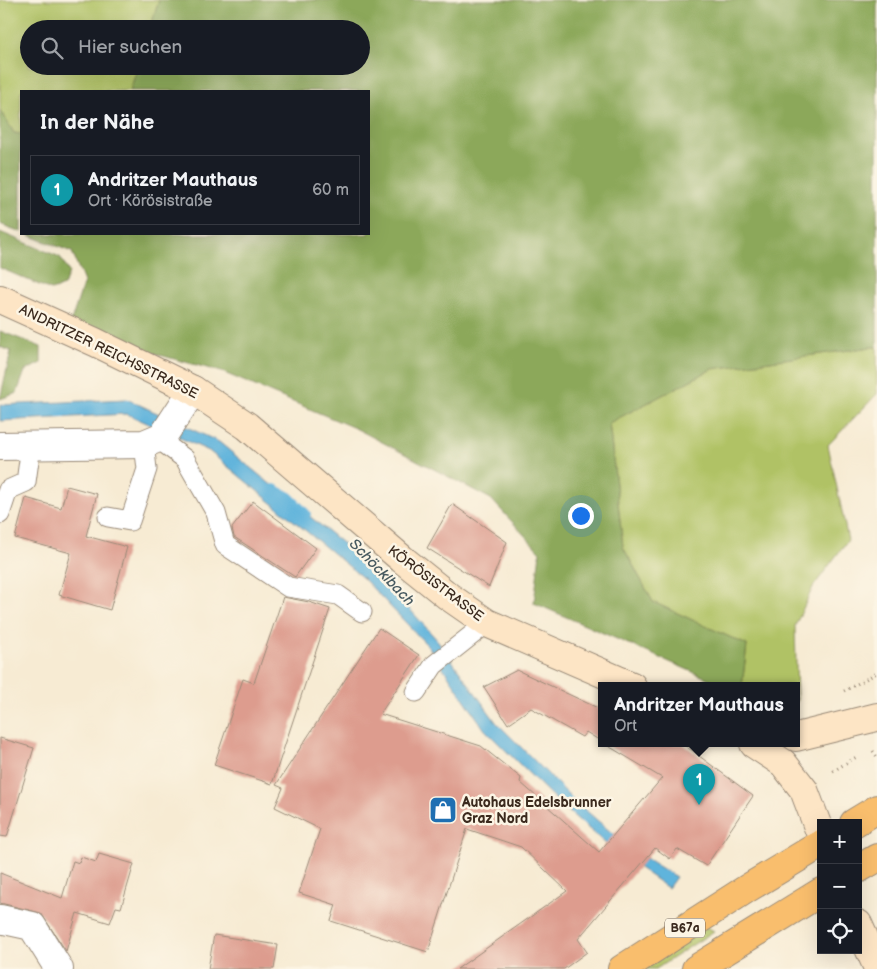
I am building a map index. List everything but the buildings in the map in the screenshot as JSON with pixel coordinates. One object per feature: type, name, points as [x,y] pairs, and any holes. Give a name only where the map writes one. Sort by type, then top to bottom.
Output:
[{"type":"main road","name":"ANDRITZER REICHSSTRASSE","points":[[0,299],[95,342],[193,390],[247,426],[311,480]]},
{"type":"main road","name":"KÖRÖSISTRASSE","points":[[311,480],[402,559],[448,596],[487,622],[623,682]]},
{"type":"main road","points":[[800,736],[877,717]]},
{"type":"main road","points":[[759,747],[783,763],[804,790],[817,824]]},
{"type":"main road","points":[[860,819],[877,808]]},
{"type":"main road","name":"B67a","points":[[622,969],[748,888],[817,846]]},
{"type":"main road","points":[[862,867],[877,858]]},
{"type":"main road","points":[[696,969],[817,894]]},
{"type":"main road","points":[[862,933],[877,966]]},
{"type":"street","points":[[0,446],[155,439],[178,413],[193,390]]},
{"type":"street","points":[[0,919],[32,926],[59,969]]},
{"type":"lane","points":[[108,517],[130,521],[155,439],[185,459],[216,513],[225,545],[288,587],[338,595],[362,612]]},
{"type":"lane","points":[[0,514],[8,490],[26,482],[31,446]]},
{"type":"lane","points":[[416,692],[434,665],[487,622]]},
{"type":"path","points":[[833,771],[864,753]]},
{"type":"green space","points":[[0,0],[159,0],[153,20],[20,20],[20,75],[135,75],[130,90],[20,90],[20,134],[14,133],[0,110]]},
{"type":"green space","points":[[159,0],[877,0],[877,347],[712,369],[609,423],[623,547],[653,602],[747,645],[742,682],[716,682],[534,603],[540,552],[491,499],[357,429],[222,372],[68,330],[84,282],[72,252],[29,235],[370,235],[370,90],[130,90],[135,75],[370,75],[370,20],[153,20]]},
{"type":"green space","points":[[0,110],[14,133],[20,134],[20,232],[0,224]]},
{"type":"green space","points":[[0,232],[60,257],[69,272],[64,286],[51,290],[0,268]]},
{"type":"green space","points":[[0,331],[41,347],[41,363],[25,371],[17,393],[0,399],[11,351],[0,347]]},
{"type":"green space","points":[[877,347],[877,394],[828,445],[848,540],[813,587],[795,626],[796,682],[742,682],[747,645],[653,602],[623,547],[609,423],[712,369]]},
{"type":"green space","points":[[707,927],[714,931],[656,969],[645,969]]},
{"type":"water","name":"Schöcklbach","points":[[127,399],[219,442],[374,569],[438,641],[496,722],[574,800],[628,847],[676,877],[668,888],[613,850],[559,803],[485,730],[429,647],[363,578],[209,451],[127,414],[0,421],[0,405]]},
{"type":"waterway","name":"Schöcklbach","points":[[274,489],[289,497],[306,514]]},
{"type":"place","name":"Andritzer Mauthaus","points":[[699,805]]},
{"type":"place","name":"Autohaus Edelsbrunner Graz Nord","points":[[443,810]]}]
